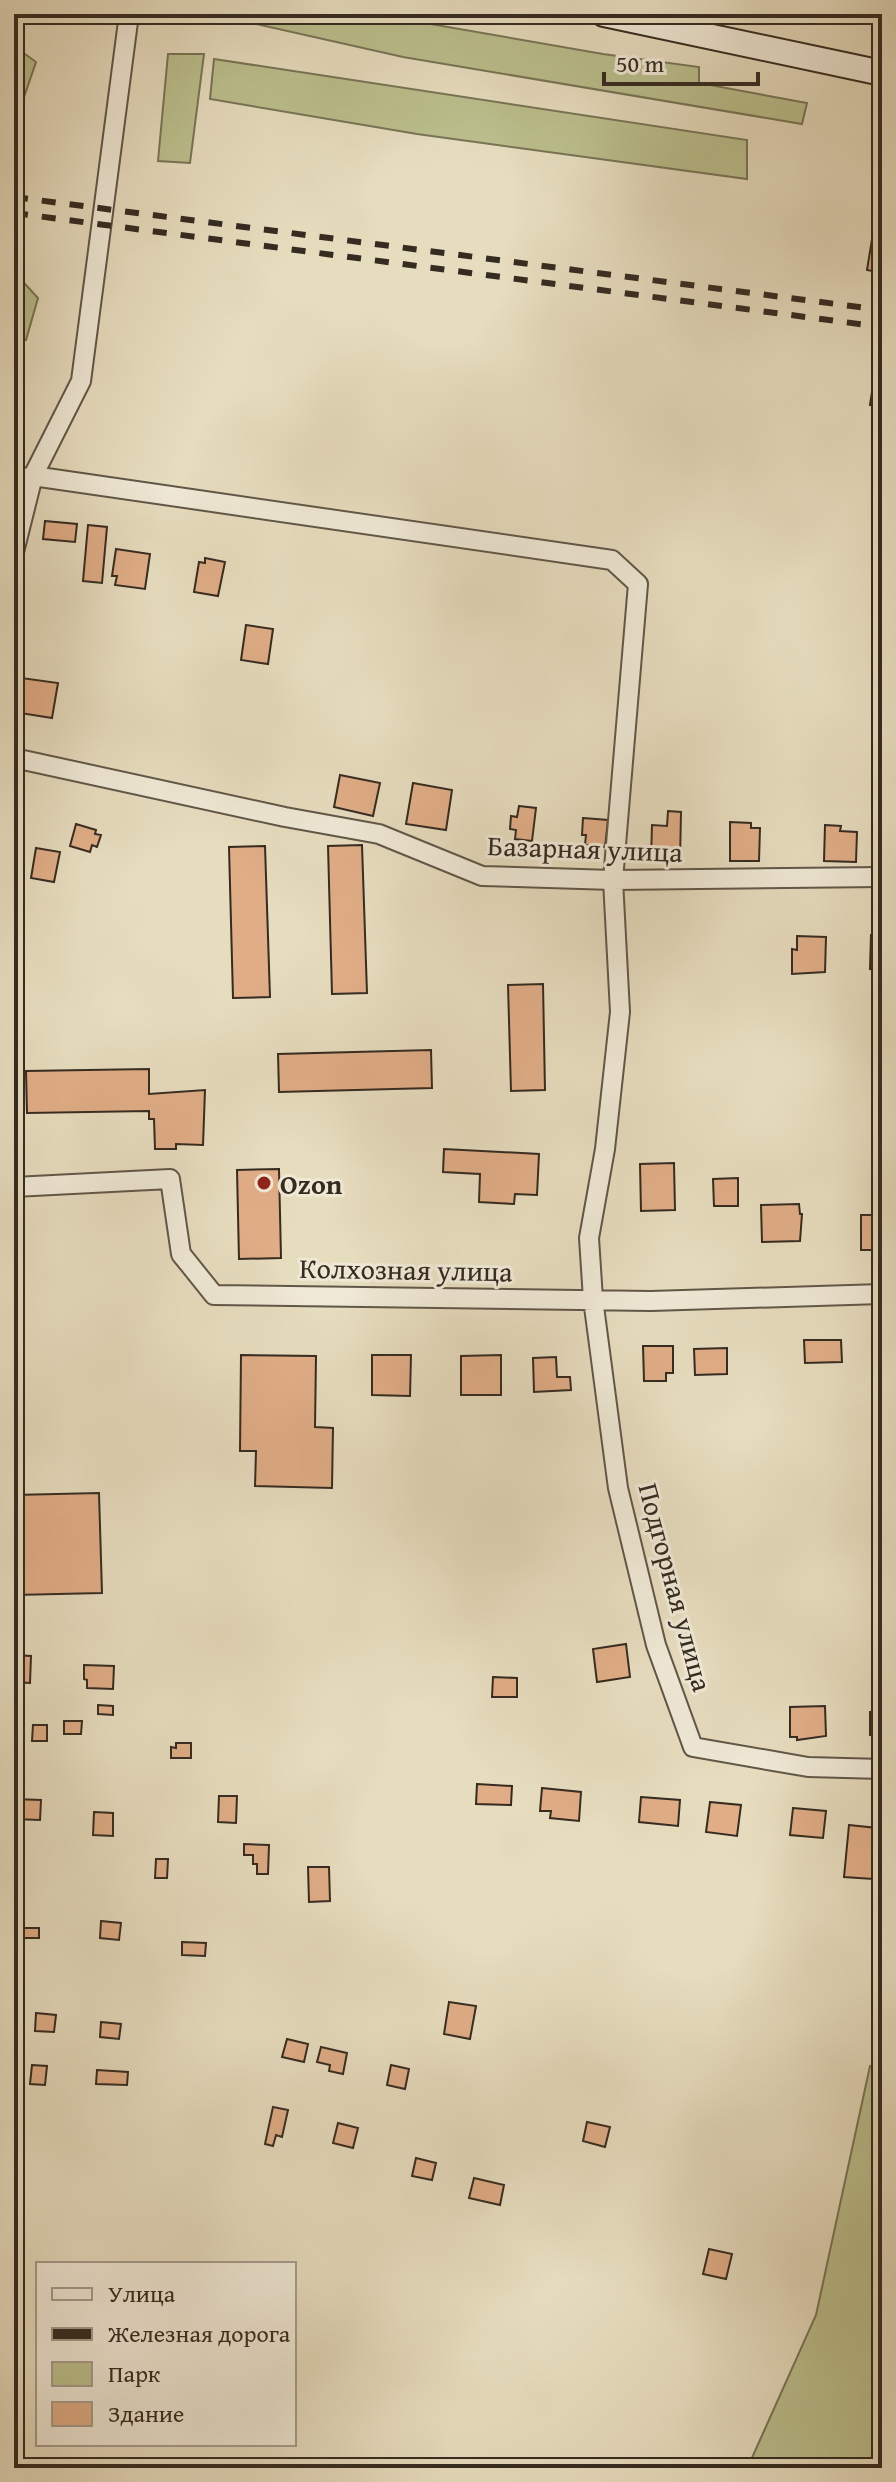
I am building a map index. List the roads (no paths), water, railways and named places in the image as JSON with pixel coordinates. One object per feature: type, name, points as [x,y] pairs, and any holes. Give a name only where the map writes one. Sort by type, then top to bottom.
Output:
[{"type":"main road","points":[[604,14],[882,73]]},
{"type":"street","points":[[14,552],[33,476],[81,381],[129,14]]},
{"type":"street","points":[[14,481],[33,476],[612,560],[638,584],[613,880],[620,1012],[605,1149],[589,1238],[593,1299]]},
{"type":"street","name":"Базарная улица","points":[[14,758],[285,817],[379,834],[482,876],[613,880],[882,877]]},
{"type":"street","name":"Колхозная улица","points":[[14,1187],[170,1179],[181,1254],[214,1295],[651,1301],[882,1294]]},
{"type":"street","name":"Подгорная улица","points":[[593,1299],[618,1488],[656,1645],[693,1747],[808,1767],[882,1769]]},
{"type":"railway","points":[[14,197],[882,310]]},
{"type":"railway","points":[[14,213],[882,327]]},
{"type":"place","name":"Ozon","points":[[264,1183]]}]
